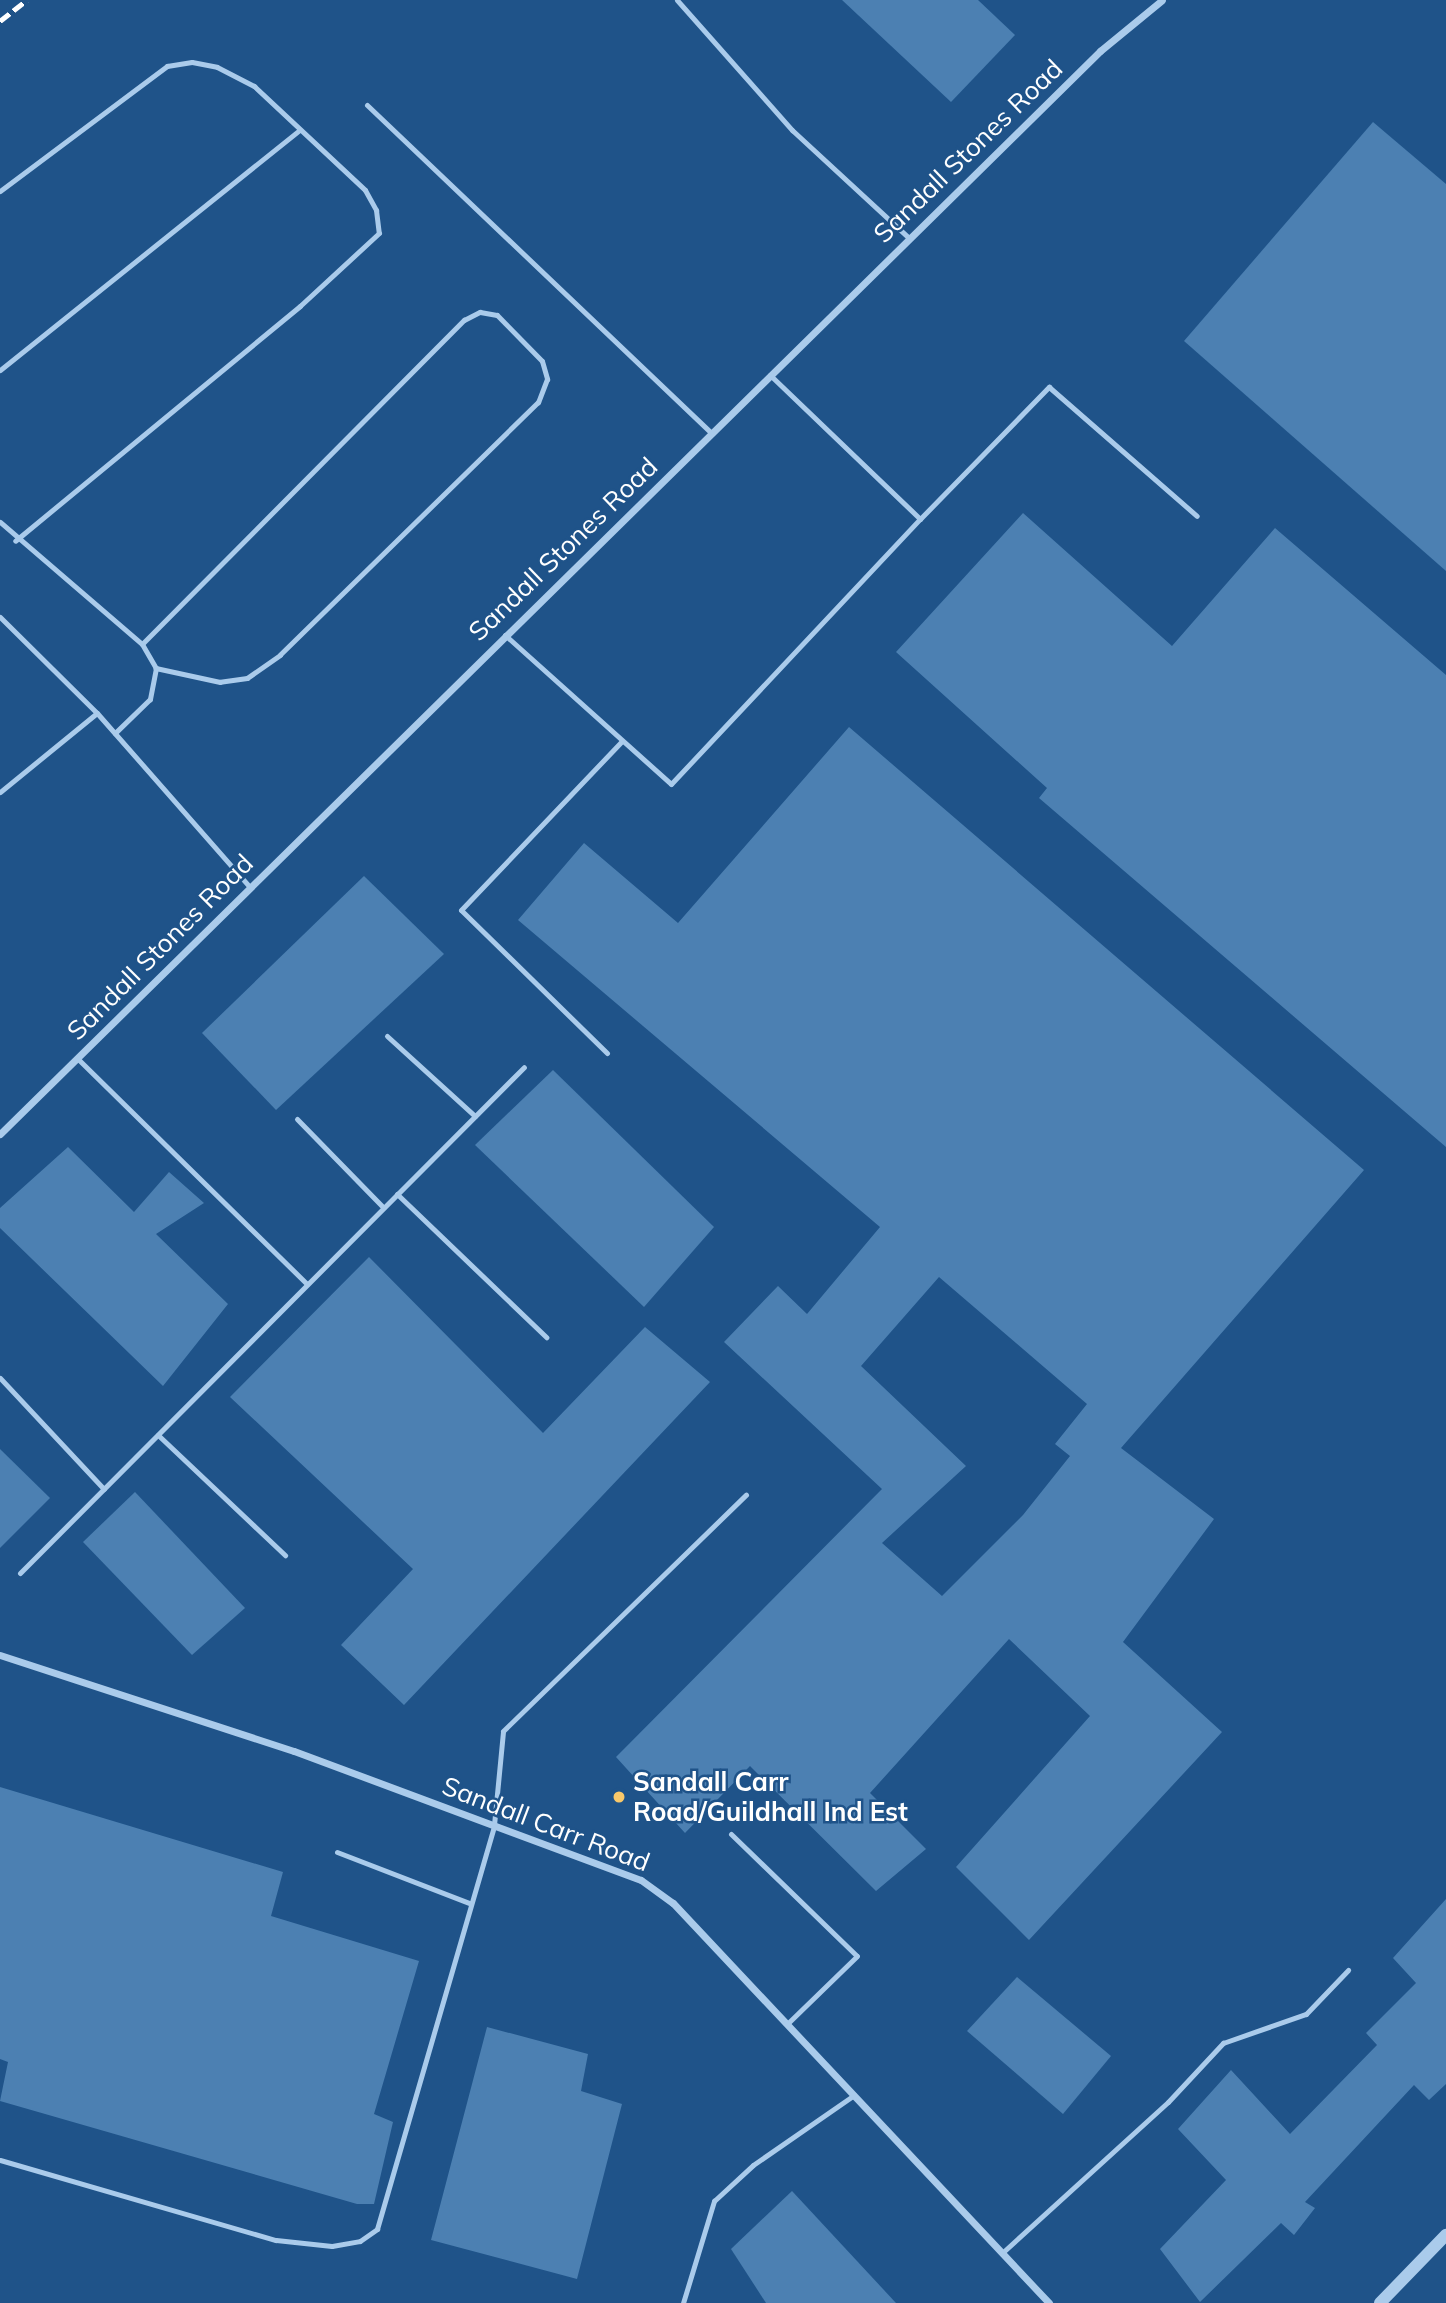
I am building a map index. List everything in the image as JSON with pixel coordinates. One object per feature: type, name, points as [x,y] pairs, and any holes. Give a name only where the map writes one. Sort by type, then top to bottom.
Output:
[{"type":"street","name":"Sandall Stones Road","points":[[0,1134],[1100,51],[1162,0]]},
{"type":"street","name":"Sandall Carr Road","points":[[0,1655],[294,1751],[641,1880],[673,1903],[1049,2303]]},
{"type":"street","points":[[1380,2303],[1446,2235]]},
{"type":"lane","points":[[677,0],[792,130],[909,238]]},
{"type":"lane","points":[[0,191],[167,66],[192,62],[217,67],[254,86],[365,190],[376,210],[379,233],[300,306],[15,541]]},
{"type":"lane","points":[[367,105],[711,433]]},
{"type":"lane","points":[[0,370],[300,130]]},
{"type":"lane","points":[[142,644],[464,320],[480,312],[497,315],[542,360],[547,379],[538,402],[280,655],[247,678],[220,682],[156,668]]},
{"type":"lane","points":[[770,375],[920,519]]},
{"type":"lane","points":[[505,635],[621,742],[671,784],[920,519],[1049,387],[1197,516]]},
{"type":"lane","points":[[0,522],[15,541],[142,644],[156,668],[150,699],[115,733]]},
{"type":"lane","points":[[0,617],[97,713],[249,886]]},
{"type":"lane","points":[[0,793],[97,713]]},
{"type":"lane","points":[[607,1054],[461,910],[621,742]]},
{"type":"lane","points":[[387,1036],[475,1116]]},
{"type":"lane","points":[[78,1059],[307,1284]]},
{"type":"lane","points":[[20,1573],[524,1066]]},
{"type":"lane","points":[[298,1119],[383,1208]]},
{"type":"lane","points":[[397,1194],[546,1337]]},
{"type":"lane","points":[[0,1378],[104,1489]]},
{"type":"lane","points":[[158,1434],[285,1555]]},
{"type":"lane","points":[[0,2160],[276,2240],[332,2246],[360,2241],[377,2229],[469,1903],[494,1825],[503,1731],[746,1495]]},
{"type":"lane","points":[[731,1835],[857,1956],[787,2024]]},
{"type":"lane","points":[[337,1852],[469,1903]]},
{"type":"lane","points":[[1002,2253],[1168,2102],[1223,2043],[1306,2014],[1348,1969]]},
{"type":"lane","points":[[683,2303],[714,2200],[753,2165],[854,2095]]},
{"type":"building","points":[[842,0],[978,0],[1015,35],[951,102]]},
{"type":"building","points":[[1373,122],[1446,184],[1446,571],[1184,341]]},
{"type":"building","points":[[1023,513],[1172,646],[1275,528],[1446,675],[1446,1147],[1039,798],[1047,788],[896,652]]},
{"type":"building","points":[[849,727],[1364,1170],[1121,1448],[1214,1519],[1123,1642],[1222,1732],[1029,1940],[956,1867],[1090,1716],[1009,1639],[870,1793],[926,1849],[876,1891],[750,1766],[685,1833],[616,1757],[882,1489],[724,1342],[778,1286],[807,1314],[880,1227],[518,920],[584,843],[678,923]],"holes":[[[939,1277],[1087,1404],[1055,1444],[1070,1456],[1023,1515],[942,1596],[882,1543],[966,1466],[861,1366]]]},
{"type":"building","points":[[364,876],[444,954],[276,1110],[202,1033]]},
{"type":"building","points":[[553,1070],[714,1227],[644,1307],[475,1145]]},
{"type":"building","points":[[68,1147],[134,1212],[169,1172],[204,1203],[156,1234],[228,1304],[163,1386],[0,1228],[0,1208]]},
{"type":"building","points":[[369,1257],[543,1433],[645,1327],[710,1382],[404,1705],[341,1645],[413,1569],[230,1397]]},
{"type":"building","points":[[0,1449],[50,1498],[0,1548]]},
{"type":"building","points":[[135,1492],[245,1608],[192,1655],[83,1542]]},
{"type":"building","points":[[0,1787],[283,1872],[271,1916],[419,1961],[374,2114],[393,2122],[374,2204],[357,2204],[0,2101],[8,2062],[0,2059]]},
{"type":"building","points":[[1446,1899],[1446,2084],[1429,2100],[1414,2085],[1305,2202],[1315,2208],[1294,2235],[1281,2223],[1200,2302],[1160,2249],[1226,2180],[1178,2129],[1231,2070],[1290,2134],[1377,2045],[1366,2033],[1416,1983],[1393,1958]]},
{"type":"building","points":[[1017,1977],[1111,2056],[1063,2114],[967,2031]]},
{"type":"building","points":[[487,2027],[588,2054],[581,2091],[622,2104],[577,2279],[431,2240]]},
{"type":"building","points":[[792,2191],[896,2303],[766,2303],[731,2249]]},
{"type":"railway","points":[[0,21],[27,0]]},
{"type":"place","name":"Sandall Carr Road/Guildhall Ind Est","points":[[619,1797]]}]
